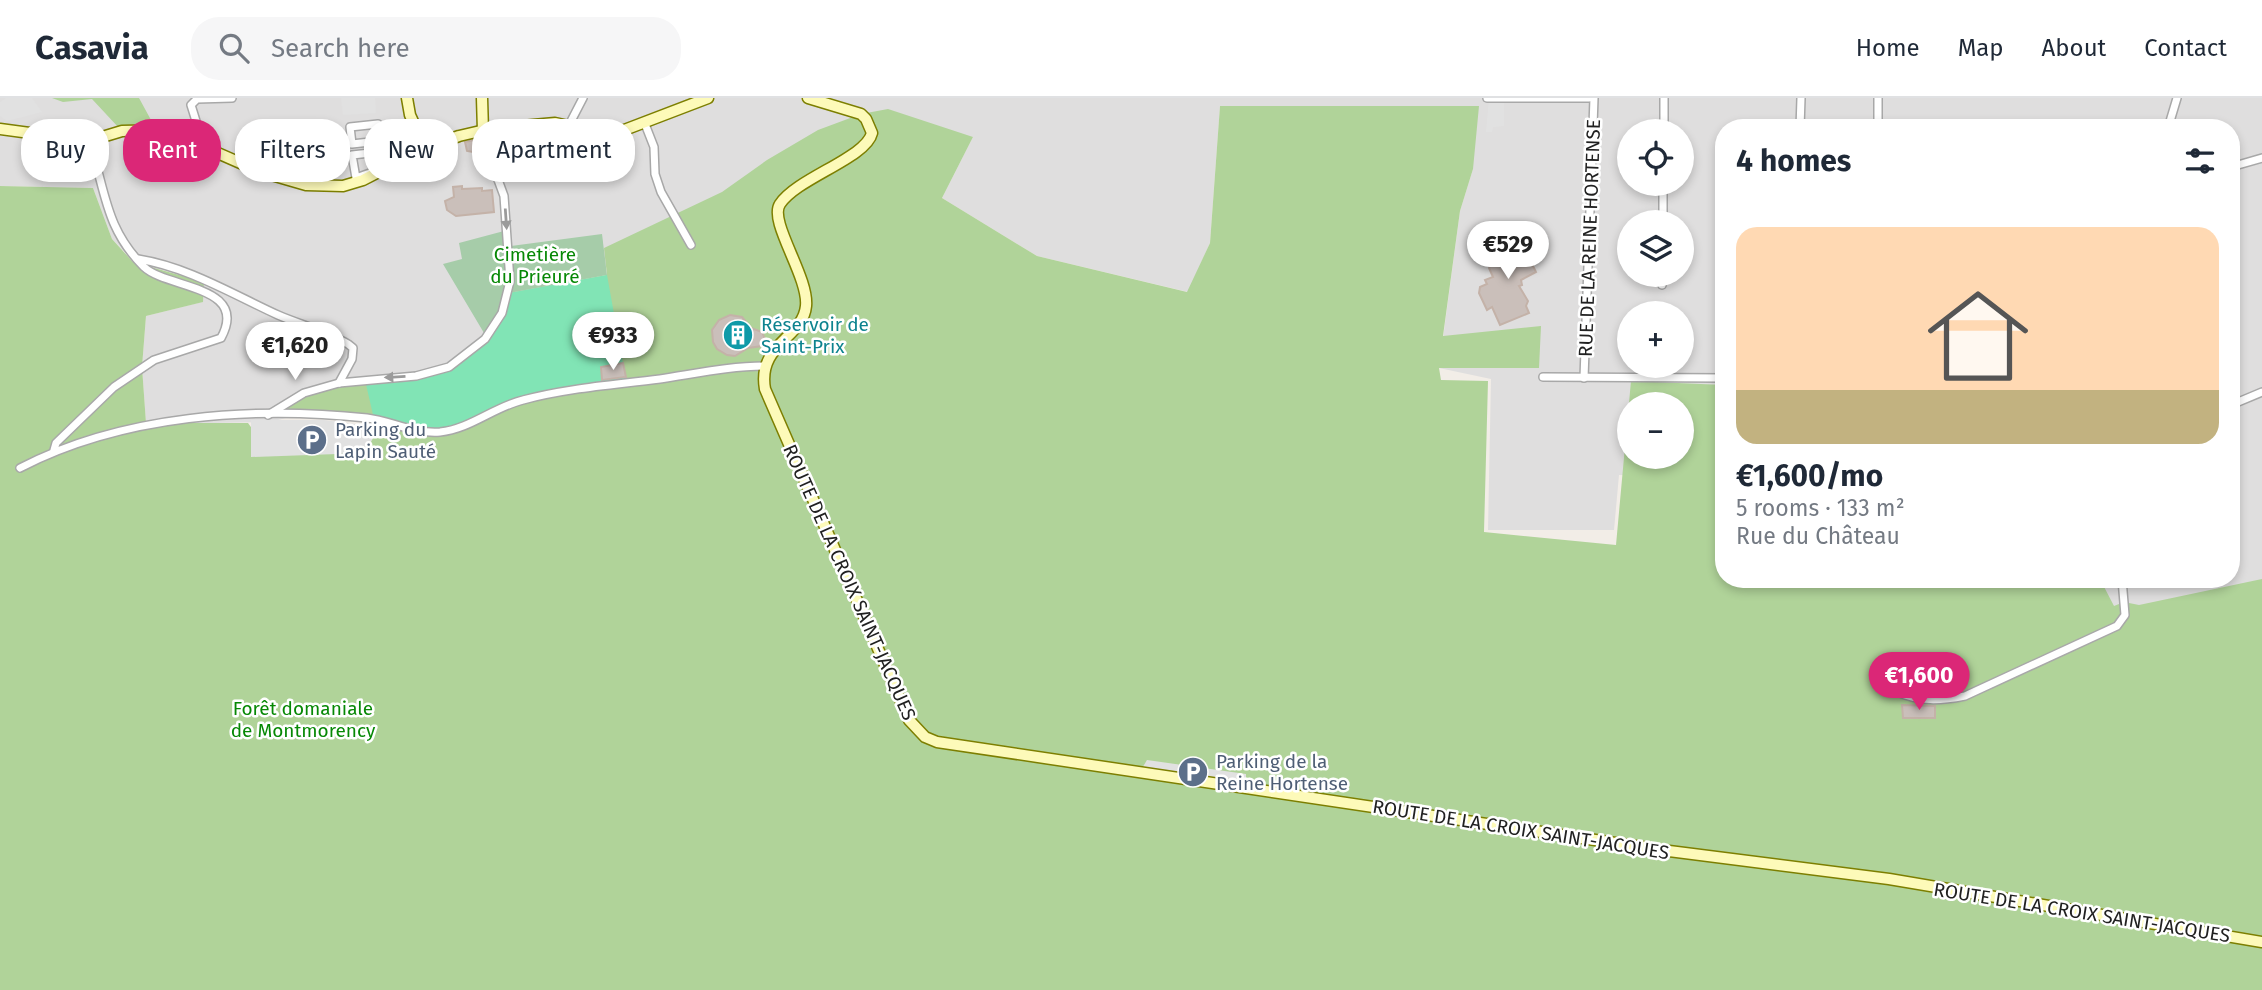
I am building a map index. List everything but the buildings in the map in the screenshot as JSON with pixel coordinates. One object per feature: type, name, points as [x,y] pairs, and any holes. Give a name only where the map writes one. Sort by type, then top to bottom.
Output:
[{"type":"street","points":[[195,119],[191,105],[197,99],[232,98]]},
{"type":"street","points":[[407,98],[412,119]]},
{"type":"street","points":[[482,98],[485,119]]},
{"type":"street","points":[[572,119],[583,98]]},
{"type":"street","points":[[635,126],[708,98]]},
{"type":"street","points":[[19,468],[54,450],[121,430],[179,418],[267,415],[368,419],[417,431],[439,432],[463,427],[509,403],[558,390],[765,366],[804,313],[805,288],[780,227],[777,210],[780,204],[807,180],[864,147],[872,133],[861,114],[808,98]]},
{"type":"street","points":[[1487,98],[1591,98]]},
{"type":"street","name":"RUE DE LA REINE HORTENSE","points":[[1584,378],[1591,98]]},
{"type":"street","points":[[1664,98],[1664,119]]},
{"type":"street","points":[[1800,119],[1801,98]]},
{"type":"street","points":[[1878,98],[1878,119]]},
{"type":"street","points":[[2170,119],[2176,98]]},
{"type":"street","points":[[378,124],[379,141],[352,144],[350,127],[378,124]]},
{"type":"street","points":[[645,124],[654,147],[655,174],[661,192],[691,245]]},
{"type":"street","points":[[0,129],[21,132]]},
{"type":"street","points":[[109,135],[122,131],[165,130],[261,172],[306,185],[343,186],[364,179]]},
{"type":"street","points":[[379,152],[381,169],[356,178],[352,155],[379,152]]},
{"type":"street","points":[[2240,164],[2262,158]]},
{"type":"street","points":[[54,450],[56,443],[114,387],[153,360],[221,338],[226,329],[225,310],[216,296],[167,279],[146,269],[137,259],[112,225],[100,182]]},
{"type":"street","points":[[267,415],[284,402],[304,393],[339,383],[416,376],[449,367],[478,346],[500,318],[510,281],[504,196],[499,182]]},
{"type":"street","points":[[137,259],[153,261],[208,280],[279,315],[348,344],[353,348],[352,359],[339,383]]},
{"type":"street","name":"ROUTE DE LA CROIX SAINT-JACQUES","points":[[765,366],[765,389],[909,720],[925,737],[937,742],[1656,850],[1889,879],[2262,942]]},
{"type":"street","points":[[1544,377],[1715,378]]},
{"type":"street","points":[[2240,401],[2262,392]]},
{"type":"street","points":[[1897,692],[1912,699],[1941,701],[1965,696],[2117,626],[2125,615],[2123,588]]},
{"type":"shaded area","points":[[0,98],[2262,98],[2262,583],[2240,588],[2240,119],[1715,119],[1715,477],[1619,475],[1614,530],[1488,530],[1491,379],[1439,368],[1460,211],[1473,169],[1220,106],[1210,243],[1188,292],[1037,256],[942,198],[973,137],[687,233],[506,309],[453,377],[270,422],[146,423],[142,367],[146,316],[202,302],[204,282],[134,262],[112,239],[93,188],[0,186]]},
{"type":"shaded area","points":[[6,98],[32,98],[42,112],[7,121],[0,116],[0,102]]},
{"type":"shaded area","points":[[341,98],[375,98],[376,113],[343,115]]},
{"type":"shaded area","points":[[1489,99],[1504,99],[1504,126],[1493,127],[1492,132],[1486,132]]},
{"type":"shaded area","name":"Parking du Lapin Sauté","points":[[251,420],[324,420],[379,427],[365,453],[251,457]]},
{"type":"shaded area","points":[[1919,588],[2239,588],[2108,617]]},
{"type":"shaded area","name":"Parking de la Reine Hortense","points":[[1147,760],[1246,774],[1246,785],[1141,770]]},
{"type":"green space","points":[[52,98],[139,98],[150,119],[123,119],[123,127],[119,128],[92,99],[63,102]]},
{"type":"green space","name":"Forêt domaniale de Montmorency","points":[[1220,106],[1479,106],[1473,169],[1460,211],[1443,336],[1541,326],[1539,368],[1439,368],[1441,380],[1488,381],[1484,532],[1616,545],[1623,469],[1694,469],[1694,392],[1630,392],[1631,381],[1715,385],[1715,588],[2105,588],[2114,606],[2124,602],[2139,605],[2219,588],[2240,588],[2240,584],[2262,579],[2262,990],[0,990],[0,186],[93,188],[112,239],[133,262],[204,282],[203,302],[146,316],[142,367],[146,423],[248,423],[267,449],[365,444],[373,420],[267,415],[302,395],[331,385],[415,376],[451,366],[466,357],[479,344],[509,293],[607,275],[604,248],[722,192],[767,160],[818,130],[861,114],[888,109],[973,137],[942,198],[1037,256],[1187,292],[1210,243]]},
{"type":"green space","points":[[504,231],[508,276],[502,310],[484,333],[443,264],[462,259],[459,243]]},
{"type":"green space","name":"Cimetière du Prieuré","points":[[602,234],[607,275],[509,293],[511,246]]},
{"type":"green space","points":[[607,275],[626,380],[558,389],[462,426],[439,431],[417,430],[374,419],[365,380],[416,376],[449,367],[495,327],[509,293]]},
{"type":"place","name":"Réservoir de Saint-Prix","points":[[738,335]]},
{"type":"place","name":"Parking du Lapin Sauté","points":[[312,440]]},
{"type":"place","name":"Parking de la Reine Hortense","points":[[1193,772]]}]
